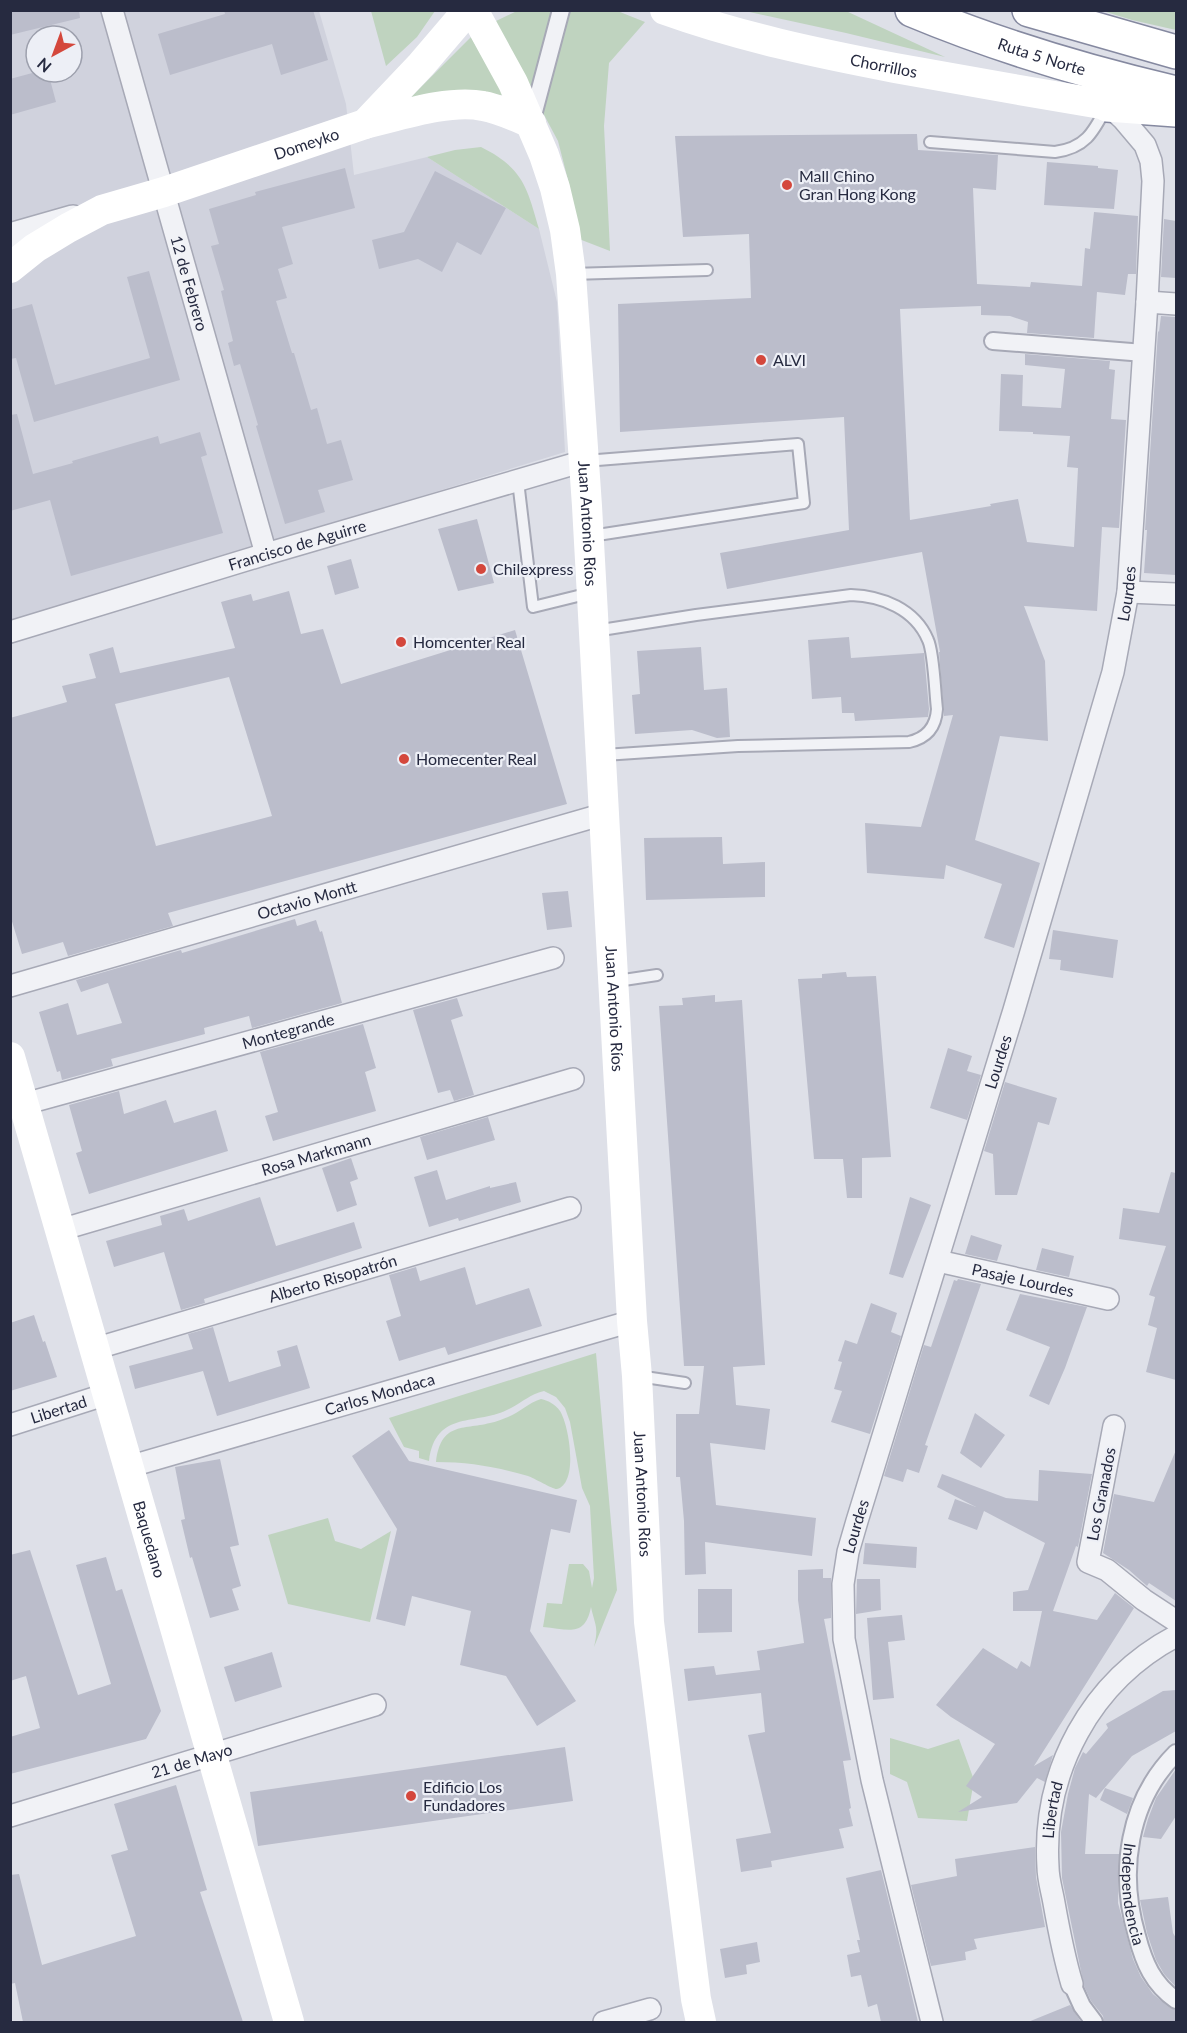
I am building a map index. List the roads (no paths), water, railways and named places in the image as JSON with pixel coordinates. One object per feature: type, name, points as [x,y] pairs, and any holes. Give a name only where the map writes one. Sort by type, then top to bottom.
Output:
[{"type":"highway","name":"Ruta 5 Norte","points":[[912,10],[1017,50],[1176,93]]},
{"type":"highway","points":[[1029,10],[1176,52]]},
{"type":"highway","points":[[1107,105],[1176,110]]},
{"type":"main road","name":"Domeyko","points":[[10,268],[35,248],[102,210],[164,192],[364,124],[421,66],[468,10]]},
{"type":"main road","name":"Juan Antonio Ríos","points":[[473,10],[508,74],[531,123],[555,188],[565,230],[571,274],[589,537],[649,1622],[696,1999],[701,2022]]},
{"type":"main road","name":"Chorrillos","points":[[665,10],[729,32],[796,48],[1009,89],[1107,105]]},
{"type":"main road","points":[[364,124],[451,105],[467,104],[484,106],[531,123]]},
{"type":"main road","name":"Baquedano","points":[[10,1057],[289,2022]]},
{"type":"street","name":"12 de Febrero","points":[[112,10],[266,554]]},
{"type":"street","points":[[531,123],[561,10]]},
{"type":"street","name":"Lourdes","points":[[932,2022],[872,1780],[844,1639],[843,1584],[849,1552],[1113,672],[1128,592],[1153,181],[1151,161],[1145,145],[1107,105]]},
{"type":"street","name":"Domeyko","points":[[10,237],[102,210]]},
{"type":"street","points":[[1147,302],[1176,304]]},
{"type":"street","points":[[993,341],[1144,353]]},
{"type":"street","name":"Francisco de Aguirre","points":[[10,632],[584,461]]},
{"type":"street","points":[[1128,592],[1176,594]]},
{"type":"street","name":"Octavio Montt","points":[[10,986],[604,814]]},
{"type":"street","name":"Montegrande","points":[[24,1104],[553,958]]},
{"type":"street","name":"Rosa Markmann","points":[[60,1230],[573,1079]]},
{"type":"street","name":"Alberto Risopatrón","points":[[94,1350],[570,1208]]},
{"type":"street","name":"Pasaje Lourdes","points":[[938,1261],[1108,1299]]},
{"type":"street","name":"Carlos Mondaca","points":[[128,1467],[632,1321]]},
{"type":"street","name":"Libertad","points":[[10,1425],[108,1394]]},
{"type":"street","name":"Los Granados","points":[[1114,1426],[1088,1562],[1107,1570],[1144,1600],[1176,1621]]},
{"type":"street","name":"Libertad","points":[[1094,2022],[1082,2006],[1072,1984],[1061,1947],[1048,1869],[1049,1814],[1064,1760],[1090,1711],[1106,1690],[1125,1672],[1176,1636]]},
{"type":"street","name":"21 de Mayo","points":[[10,1816],[375,1705]]},
{"type":"street","name":"Independencia","points":[[1176,1753],[1156,1777],[1134,1824],[1127,1881],[1133,1923],[1142,1958],[1157,1984],[1176,2000]]},
{"type":"street","points":[[604,2022],[650,2009]]},
{"type":"lane","points":[[930,142],[1064,151],[1072,149],[1087,139],[1107,105]]},
{"type":"lane","points":[[571,274],[707,270]]},
{"type":"lane","points":[[584,461],[798,444],[804,503],[589,537]]},
{"type":"lane","points":[[518,482],[533,607],[592,592]]},
{"type":"lane","points":[[594,632],[696,615],[851,595],[869,596],[887,601],[902,610],[922,629],[929,641],[937,709],[936,717],[928,733],[916,741],[909,742],[738,746],[601,755]]},
{"type":"lane","points":[[613,981],[657,975]]},
{"type":"lane","points":[[637,1376],[685,1383]]},
{"type":"place","name":"Mall Chino Gran Hong Kong","points":[[787,185]]},
{"type":"place","name":"ALVI","points":[[761,360]]},
{"type":"place","name":"Chilexpress","points":[[481,569]]},
{"type":"place","name":"Homcenter Real","points":[[401,642]]},
{"type":"place","name":"Homecenter Real","points":[[404,759]]},
{"type":"place","name":"Edificio Los Fundadores","points":[[411,1796]]}]
